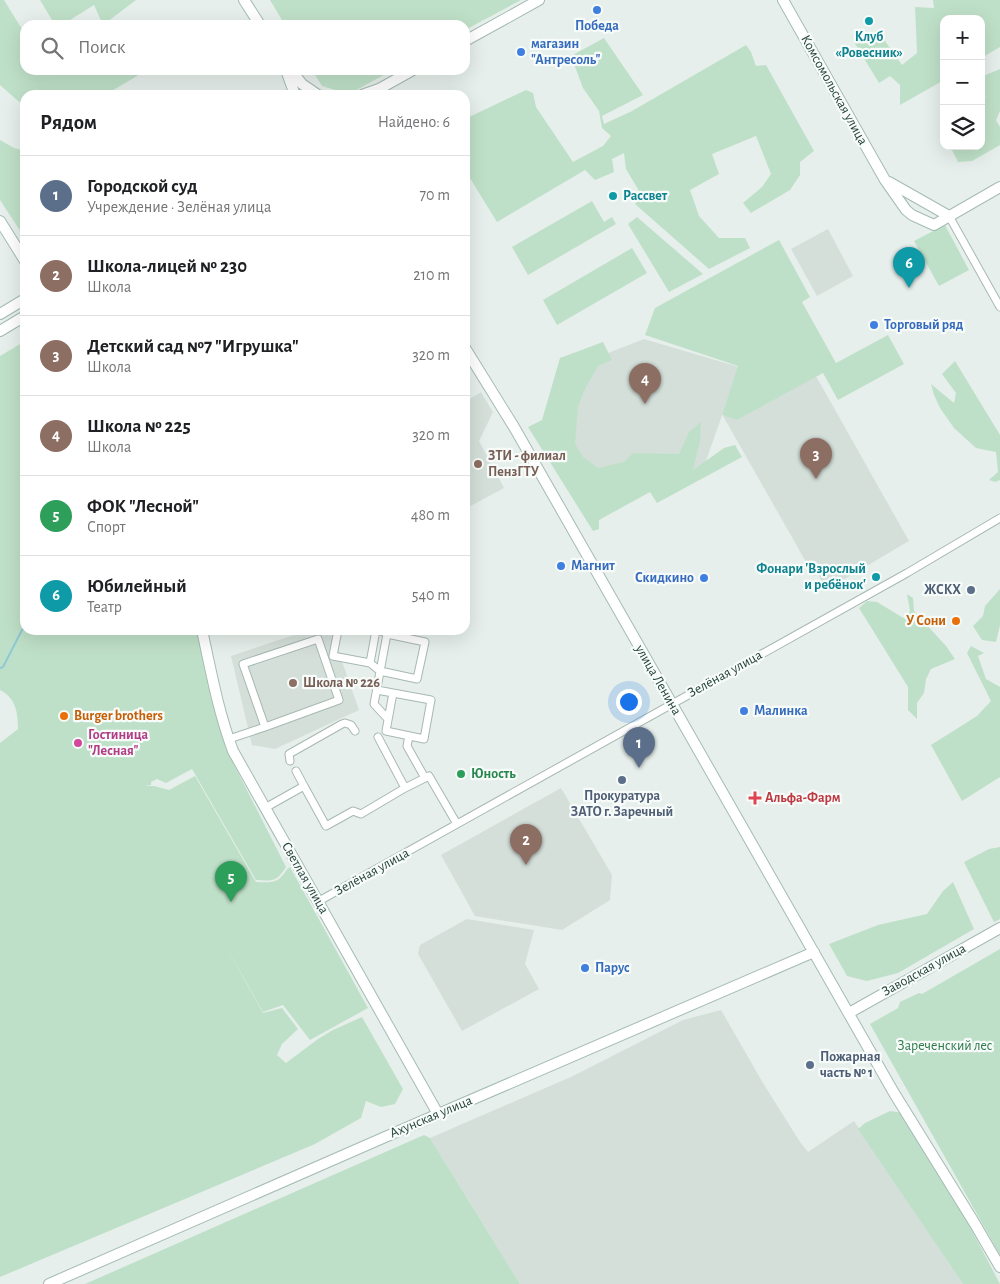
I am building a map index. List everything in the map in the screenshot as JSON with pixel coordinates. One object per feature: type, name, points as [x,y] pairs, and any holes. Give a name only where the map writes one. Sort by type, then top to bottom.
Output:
[{"type":"main road","points":[[244,0],[257,20]]},
{"type":"main road","points":[[470,38],[540,0]]},
{"type":"main road","name":"Комсомольская улица","points":[[783,0],[885,180],[903,207],[912,216],[934,225],[949,216]]},
{"type":"main road","points":[[288,75],[293,90]]},
{"type":"main road","points":[[295,75],[302,84],[311,90]]},
{"type":"main road","points":[[378,90],[404,75]]},
{"type":"main road","points":[[885,180],[949,216],[1000,187]]},
{"type":"main road","points":[[903,207],[904,199],[912,195]]},
{"type":"main road","points":[[0,221],[20,253]]},
{"type":"main road","points":[[0,314],[20,302]]},
{"type":"main road","points":[[0,331],[20,319]]},
{"type":"main road","name":"улица Ленина","points":[[470,356],[514,427],[894,1092],[1000,1267]]},
{"type":"main road","name":"Светлая улица","points":[[203,635],[217,703],[238,760],[438,1114]]},
{"type":"main road","name":"Заводская улица","points":[[849,1013],[1000,928]]},
{"type":"main road","name":"Ахунская улица","points":[[49,1284],[814,952]]},
{"type":"street","points":[[949,216],[1000,307]]},
{"type":"street","name":"Зелёная улица","points":[[319,901],[907,573],[1000,518]]},
{"type":"street","points":[[337,635],[333,656],[370,664],[380,672],[418,679],[425,642],[392,635]]},
{"type":"street","points":[[370,664],[377,635]]},
{"type":"street","points":[[387,635],[374,704],[388,719]]},
{"type":"street","points":[[229,739],[265,727],[339,700],[318,639],[243,664],[265,727]]},
{"type":"street","points":[[377,690],[431,700],[424,739],[386,731],[392,693]]},
{"type":"street","points":[[290,761],[289,754],[342,724],[351,725],[355,731]]},
{"type":"street","points":[[409,736],[407,746],[425,778]]},
{"type":"street","points":[[378,738],[405,788]]},
{"type":"street","points":[[296,771],[326,826],[353,811],[361,814],[429,776],[457,824]]},
{"type":"street","points":[[265,808],[304,786]]},
{"type":"shaded area","points":[[828,229],[853,276],[817,296],[791,249]]},
{"type":"shaded area","points":[[644,339],[739,367],[701,475],[657,481],[593,513],[551,442],[580,364]]},
{"type":"shaded area","points":[[812,369],[909,541],[826,590],[818,574],[814,576],[723,416]]},
{"type":"shaded area","name":"ЗТИ - филиал ПензГТУ","points":[[481,392],[493,412],[479,441],[504,488],[470,506],[470,399]]},
{"type":"shaded area","name":"Школа № 226","points":[[294,635],[333,635],[359,710],[275,749],[252,745],[231,656]]},
{"type":"shaded area","points":[[561,788],[612,875],[610,900],[562,930],[475,916],[441,855]]},
{"type":"shaded area","points":[[467,919],[534,930],[525,964],[539,989],[462,1031],[418,954],[420,945]]},
{"type":"shaded area","points":[[721,1010],[763,1083],[808,1152],[854,1121],[963,1284],[520,1284],[430,1138],[573,1076],[683,1020]]},
{"type":"green space","points":[[0,0],[4,0],[20,26],[20,75],[139,75],[113,90],[20,90],[20,103],[0,85]]},
{"type":"green space","points":[[40,0],[136,0],[110,20],[101,20],[94,5],[70,20],[52,20]]},
{"type":"green space","points":[[270,0],[521,0],[470,27],[470,20],[282,20]]},
{"type":"green space","points":[[933,0],[1000,0],[1000,47],[985,56],[985,15],[940,15],[940,82],[900,105],[900,85],[890,76],[879,83],[854,42],[878,31],[902,65],[917,53],[915,7],[934,8]]},
{"type":"green space","points":[[604,38],[643,95],[602,116],[604,124],[632,111],[746,45],[751,52],[756,66],[766,65],[814,151],[800,162],[800,175],[790,190],[751,213],[743,203],[762,187],[771,174],[756,136],[712,154],[719,174],[690,190],[699,216],[719,238],[745,238],[750,248],[709,269],[635,204],[642,196],[626,169],[624,153],[612,159],[614,172],[595,180],[585,170],[497,222],[470,178],[470,117],[526,90],[533,93],[536,107],[573,162],[603,146],[611,136],[602,128],[599,111],[583,88],[571,56]]},
{"type":"green space","points":[[1000,69],[1000,111],[996,120],[1000,127],[1000,145],[972,161],[958,162],[952,150],[985,150],[985,75]]},
{"type":"green space","points":[[315,75],[384,75],[356,90],[336,90],[322,86]]},
{"type":"green space","points":[[0,140],[20,150],[20,230],[0,200]]},
{"type":"green space","points":[[592,201],[604,222],[612,217],[616,224],[528,275],[512,247]]},
{"type":"green space","points":[[637,217],[703,274],[669,292],[628,224]]},
{"type":"green space","points":[[945,225],[969,270],[939,286],[914,241]]},
{"type":"green space","points":[[779,240],[810,297],[802,302],[836,363],[888,335],[904,364],[838,400],[823,373],[737,420],[722,415],[738,366],[645,335],[655,308]]},
{"type":"green space","points":[[632,248],[647,273],[557,325],[543,300]]},
{"type":"green space","points":[[603,342],[612,360],[598,366],[585,389],[578,407],[575,443],[582,456],[598,468],[624,462],[633,453],[679,454],[689,432],[701,422],[700,441],[693,470],[724,448],[735,445],[742,457],[657,503],[650,492],[599,520],[599,529],[593,531],[528,427],[542,420],[560,358]]},
{"type":"green space","points":[[20,344],[20,635],[198,635],[226,749],[286,867],[277,878],[256,880],[192,769],[166,783],[157,779],[151,782],[151,785],[145,786],[169,790],[195,776],[256,882],[276,881],[290,867],[368,1008],[310,1040],[283,1005],[263,1012],[224,943],[263,1013],[282,1008],[298,1029],[282,1044],[277,1055],[286,1063],[318,1039],[362,1017],[403,1089],[395,1104],[381,1107],[366,1101],[361,1118],[315,1144],[0,1277],[0,743],[18,729],[15,706],[10,697],[0,690],[0,356]]},
{"type":"green space","points":[[955,361],[1000,435],[1000,480],[995,482],[989,480],[998,472],[996,452],[976,448],[954,428],[940,408],[934,395],[931,384],[954,403],[956,393],[942,374]]},
{"type":"green space","points":[[1000,589],[1000,625],[996,642],[982,640],[973,626],[983,616],[985,606]]},
{"type":"green space","points":[[907,594],[913,598],[914,611],[946,646],[955,659],[931,669],[926,679],[924,693],[917,703],[917,719],[908,710],[908,687],[859,608],[867,601],[877,602],[905,619],[910,611]]},
{"type":"green space","points":[[971,646],[984,653],[978,656],[986,679],[1000,687],[1000,777],[962,801],[931,745],[977,716],[991,701],[967,653]]},
{"type":"green space","points":[[1000,847],[1000,919],[994,922],[964,862],[989,849]]},
{"type":"green space","points":[[953,882],[974,929],[898,973],[867,981],[847,976],[829,944],[878,925],[927,914],[943,891]]},
{"type":"green space","name":"Зареченский лес","points":[[1000,949],[1000,1255],[870,1024],[898,1008],[900,1002],[919,993],[922,994]]},
{"type":"green space","points":[[890,1111],[904,1113],[969,1225],[1000,1284],[963,1284],[858,1129],[865,1123]]},
{"type":"green space","points":[[424,1135],[430,1138],[520,1284],[85,1284]]},
{"type":"waterway","points":[[0,668],[3,667],[20,634]]},
{"type":"place","name":"Победа","points":[[597,10]]},
{"type":"place","name":"Клуб «Ровесник»","points":[[869,21]]},
{"type":"place","name":"магазин \"Антресоль\"","points":[[521,52]]},
{"type":"place","name":"Рассвет","points":[[613,196]]},
{"type":"place","name":"Юбилейный","points":[[909,288]]},
{"type":"place","name":"Торговый ряд","points":[[874,325]]},
{"type":"place","name":"Школа № 225","points":[[645,404]]},
{"type":"place","name":"ЗТИ - филиал ПензГТУ","points":[[478,464]]},
{"type":"place","name":"Детский сад №7 \"Игрушка\"","points":[[816,479]]},
{"type":"place","name":"Магнит","points":[[561,566]]},
{"type":"place","name":"Фонари 'Взрослый и ребёнок'","points":[[876,577]]},
{"type":"place","name":"Скидкино","points":[[704,578]]},
{"type":"place","name":"ЖСКХ","points":[[971,590]]},
{"type":"place","name":"У Сони","points":[[956,621]]},
{"type":"place","name":"Школа № 226","points":[[293,683]]},
{"type":"place","name":"Малинка","points":[[744,711]]},
{"type":"place","name":"Burger brothers","points":[[64,716]]},
{"type":"place","name":"Гостиница \"Лесная\"","points":[[78,743]]},
{"type":"place","name":"Городской суд","points":[[639,768]]},
{"type":"place","name":"Юность","points":[[461,774]]},
{"type":"place","name":"Прокуратура ЗАТО г. Заречный","points":[[622,780]]},
{"type":"place","name":"Альфа-Фарм","points":[[755,798]]},
{"type":"place","name":"Школа-лицей № 230","points":[[526,865]]},
{"type":"place","name":"ФОК \"Лесной\"","points":[[231,902]]},
{"type":"place","name":"Парус","points":[[585,968]]},
{"type":"place","name":"Пожарная часть № 1","points":[[810,1065]]}]
